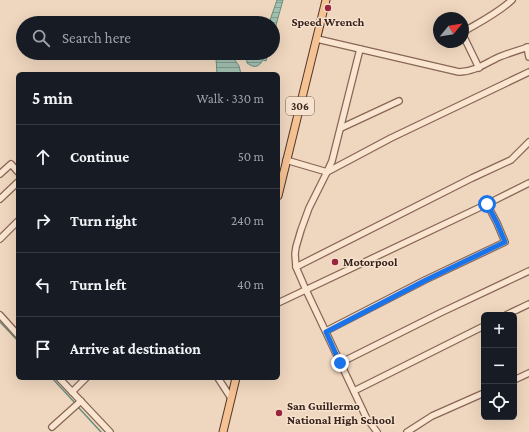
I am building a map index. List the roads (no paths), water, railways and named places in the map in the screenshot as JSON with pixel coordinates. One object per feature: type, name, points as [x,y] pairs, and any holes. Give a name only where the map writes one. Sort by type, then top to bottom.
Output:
[{"type":"main road","name":"306","points":[[280,187],[326,0]]},
{"type":"main road","points":[[223,432],[236,380]]},
{"type":"street","points":[[469,29],[494,14],[512,0]]},
{"type":"street","points":[[317,39],[459,72],[479,68],[500,57],[528,47],[529,57]]},
{"type":"street","points":[[469,47],[479,68]]},
{"type":"street","points":[[360,49],[332,161],[309,208],[297,240],[295,254],[296,267],[306,290],[366,417],[377,432]]},
{"type":"street","points":[[286,160],[327,172],[391,138],[529,72]]},
{"type":"street","points":[[341,128],[400,101]]},
{"type":"street","points":[[296,267],[510,160],[529,142]]},
{"type":"street","points":[[0,174],[11,164],[16,170]]},
{"type":"street","points":[[280,302],[487,204],[529,182]]},
{"type":"street","points":[[0,199],[16,184]]},
{"type":"street","points":[[326,332],[426,280],[505,242],[487,204]]},
{"type":"street","points":[[0,239],[16,223]]},
{"type":"street","points":[[340,363],[529,271]]},
{"type":"street","points":[[512,312],[529,304]]},
{"type":"street","points":[[0,315],[16,333]]},
{"type":"street","points":[[354,391],[481,328]]},
{"type":"street","points":[[517,379],[529,373]]},
{"type":"street","points":[[61,380],[72,392],[78,404],[106,431]]},
{"type":"street","points":[[72,392],[84,380]]},
{"type":"street","points":[[219,380],[231,398]]},
{"type":"street","points":[[407,432],[432,416],[481,394]]},
{"type":"street","points":[[52,427],[78,404]]},
{"type":"waterway","points":[[0,322],[16,339]]},
{"type":"waterway","points":[[54,380],[76,404]]},
{"type":"waterway","points":[[78,407],[101,432]]},
{"type":"place","name":"Speed Wrench","points":[[328,8]]},
{"type":"place","name":"Motorpool","points":[[335,262]]},
{"type":"place","name":"San Guillermo National High School","points":[[279,413]]}]
